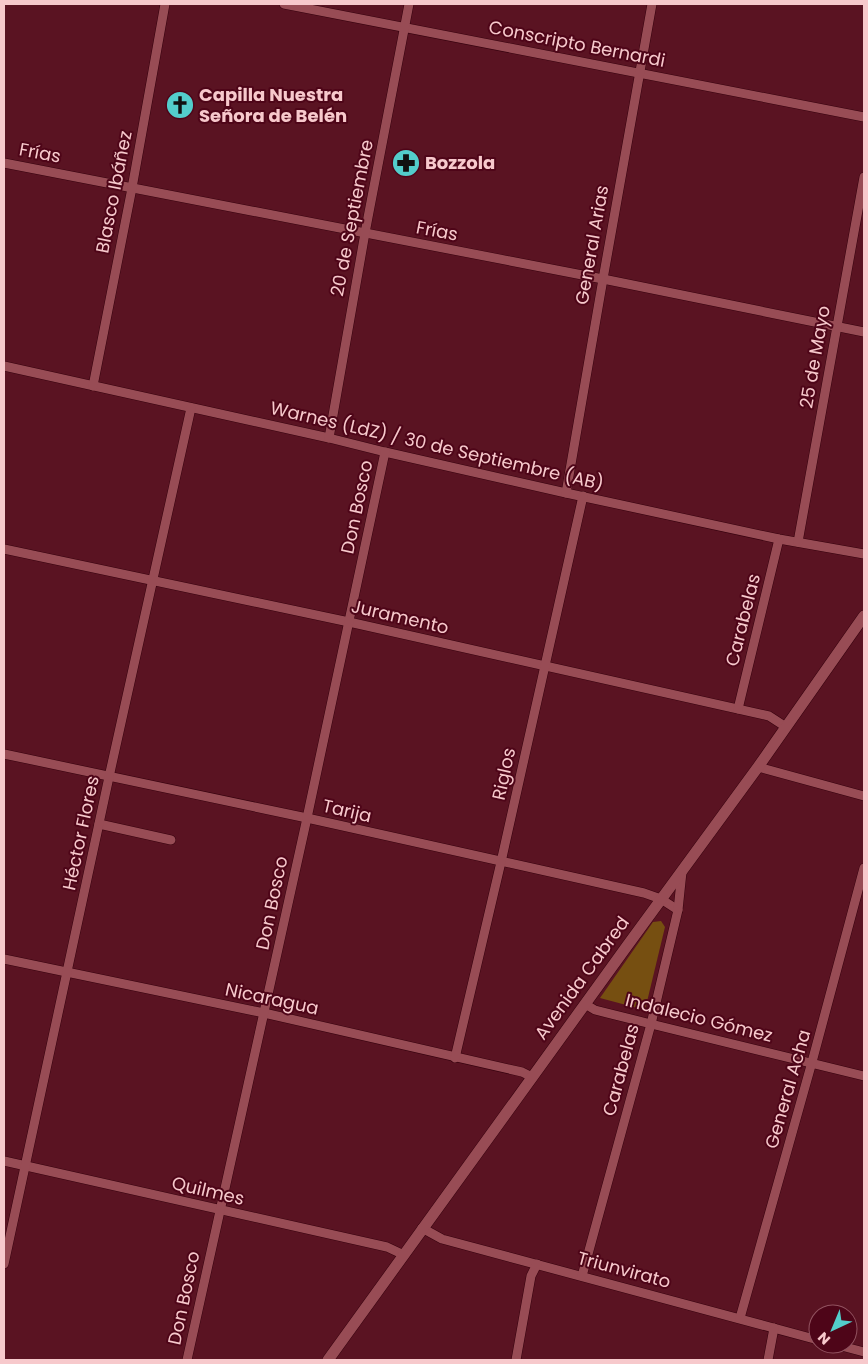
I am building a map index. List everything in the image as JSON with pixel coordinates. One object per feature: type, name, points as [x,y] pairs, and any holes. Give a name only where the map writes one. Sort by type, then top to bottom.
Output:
[{"type":"street","name":"Blasco Ibáñez","points":[[93,386],[132,188],[165,4]]},
{"type":"street","name":"Conscripto Bernardi","points":[[284,4],[864,116]]},
{"type":"street","name":"20 de Septiembre","points":[[329,438],[365,233],[409,4]]},
{"type":"street","name":"General Arias","points":[[566,493],[652,4]]},
{"type":"street","name":"Frías","points":[[4,162],[603,278],[864,332]]},
{"type":"street","name":"25 de Mayo","points":[[798,542],[864,177]]},
{"type":"street","name":"Warnes (LdZ) / 30 de Septiembre (AB)","points":[[4,366],[566,493],[779,539],[864,554]]},
{"type":"street","name":"Héctor Flores","points":[[4,1264],[191,408]]},
{"type":"street","name":"Don Bosco","points":[[187,1360],[307,818],[385,452]]},
{"type":"street","name":"Riglos","points":[[455,1058],[583,496]]},
{"type":"street","name":"Carabelas","points":[[738,709],[779,539]]},
{"type":"street","name":"Juramento","points":[[4,549],[349,622],[769,716],[786,727]]},
{"type":"street","name":"Avenida Cabred","points":[[328,1360],[758,767],[864,616]]},
{"type":"street","name":"Tarija","points":[[4,754],[307,818],[644,893],[661,899],[678,910]]},
{"type":"street","points":[[758,767],[864,796]]},
{"type":"street","points":[[99,824],[171,840]]},
{"type":"street","name":"General Acha","points":[[740,1318],[864,868]]},
{"type":"street","name":"Carabelas","points":[[582,1276],[651,1024],[678,910],[682,872]]},
{"type":"street","name":"Nicaragua","points":[[4,959],[264,1013],[522,1072],[532,1077]]},
{"type":"street","name":"Indalecio Gómez","points":[[586,1004],[595,1010],[864,1076]]},
{"type":"street","name":"Quilmes","points":[[4,1161],[387,1247],[404,1255]]},
{"type":"street","name":"Triunvirato","points":[[422,1228],[442,1239],[808,1337]]},
{"type":"street","points":[[516,1360],[531,1276],[537,1264]]},
{"type":"street","points":[[768,1360],[774,1328]]},
{"type":"shaded area","points":[[661,921],[665,927],[645,1010],[600,998],[653,922]]},
{"type":"place","name":"Capilla Nuestra Señora de Belén","points":[[180,105]]},
{"type":"place","name":"Bozzola","points":[[406,163]]}]
